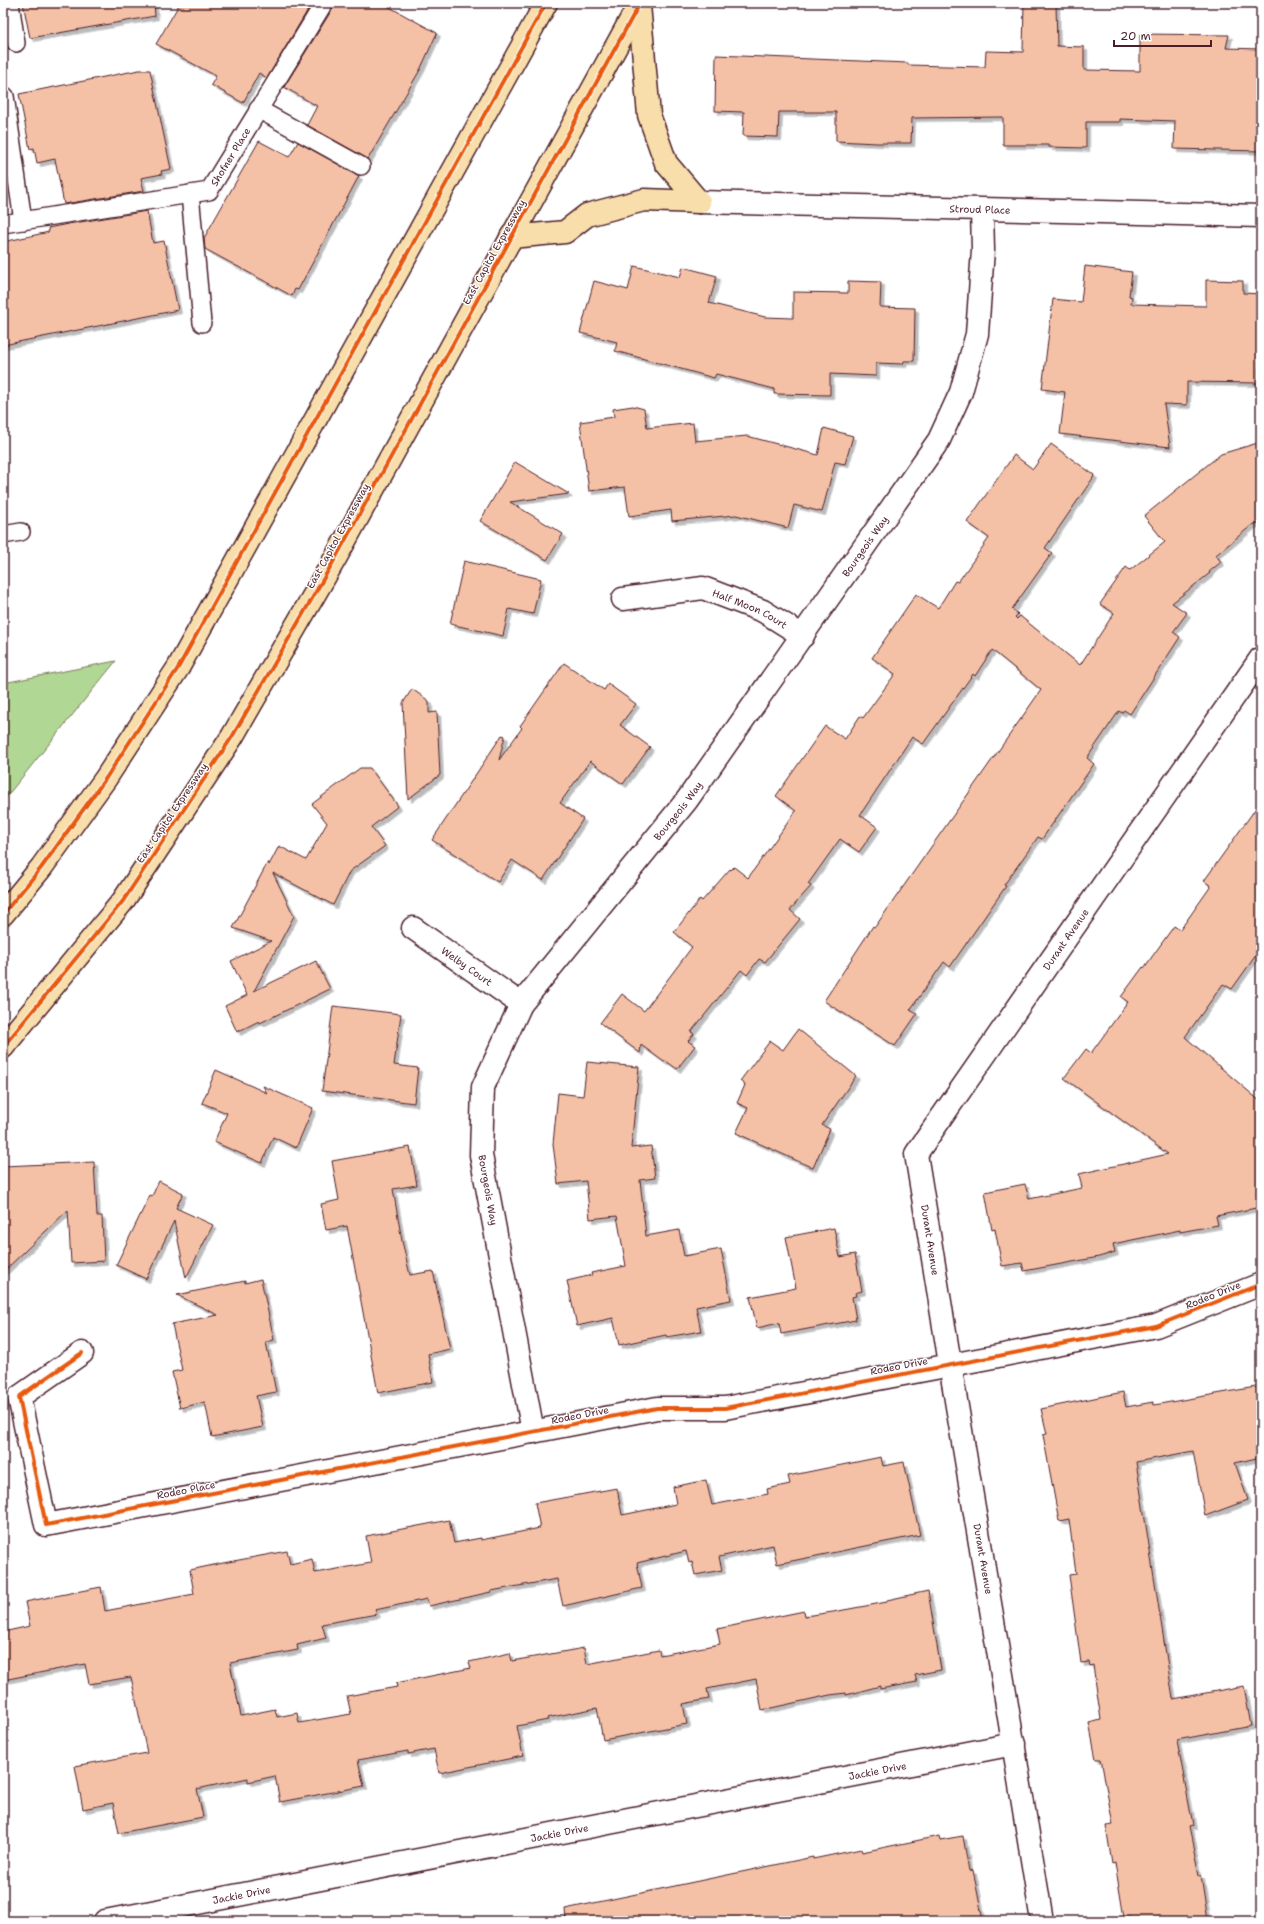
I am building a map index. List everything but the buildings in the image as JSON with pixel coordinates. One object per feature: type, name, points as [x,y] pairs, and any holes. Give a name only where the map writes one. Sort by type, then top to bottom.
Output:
[{"type":"highway","points":[[3,914],[41,868],[106,778],[178,668],[546,3]]},
{"type":"highway","points":[[639,4],[649,115],[666,164],[699,202]]},
{"type":"highway","name":"East Capitol Expressway","points":[[3,1046],[123,901],[232,737],[336,558],[639,4]]},
{"type":"highway","points":[[511,237],[565,232],[587,215],[644,200],[699,202]]},
{"type":"street","name":"Stroud Place","points":[[699,202],[1261,216]]},
{"type":"street","name":"Bourgeois Way","points":[[533,1432],[481,1155],[483,1087],[521,1004],[687,800],[939,440],[962,392],[977,334],[983,250],[982,210]]},
{"type":"street","name":"Half Moon Court","points":[[623,599],[703,588],[763,611],[803,636]]},
{"type":"street","name":"Durant Avenue","points":[[1042,1921],[1014,1744],[949,1365],[916,1154],[1261,658]]},
{"type":"street","name":"Welby Court","points":[[413,928],[521,1004]]},
{"type":"street","name":"Rodeo Drive","points":[[533,1432],[657,1408],[725,1408],[1156,1326],[1261,1284]]},
{"type":"street","name":"Rodeo Place","points":[[82,1353],[18,1397],[46,1525],[533,1432]]},
{"type":"street","name":"Jackie Drive","points":[[105,1921],[1014,1744]]},
{"type":"lane","points":[[10,3],[16,43]]},
{"type":"lane","name":"Shofner Place","points":[[3,224],[208,191],[324,3]]},
{"type":"lane","points":[[5,96],[23,221]]},
{"type":"lane","points":[[258,109],[361,166]]},
{"type":"lane","points":[[190,194],[202,323]]},
{"type":"lane","points":[[3,535],[21,532]]},
{"type":"green space","points":[[116,661],[3,801],[3,683]]},
{"type":"cycle path","points":[[3,914],[41,868],[106,778],[178,668],[546,3]]},
{"type":"cycle path","points":[[3,1047],[123,901],[232,737],[336,557],[640,3]]},
{"type":"cycle path","points":[[82,1353],[19,1397],[46,1525],[657,1408],[725,1408],[1156,1326],[1261,1284]]}]
